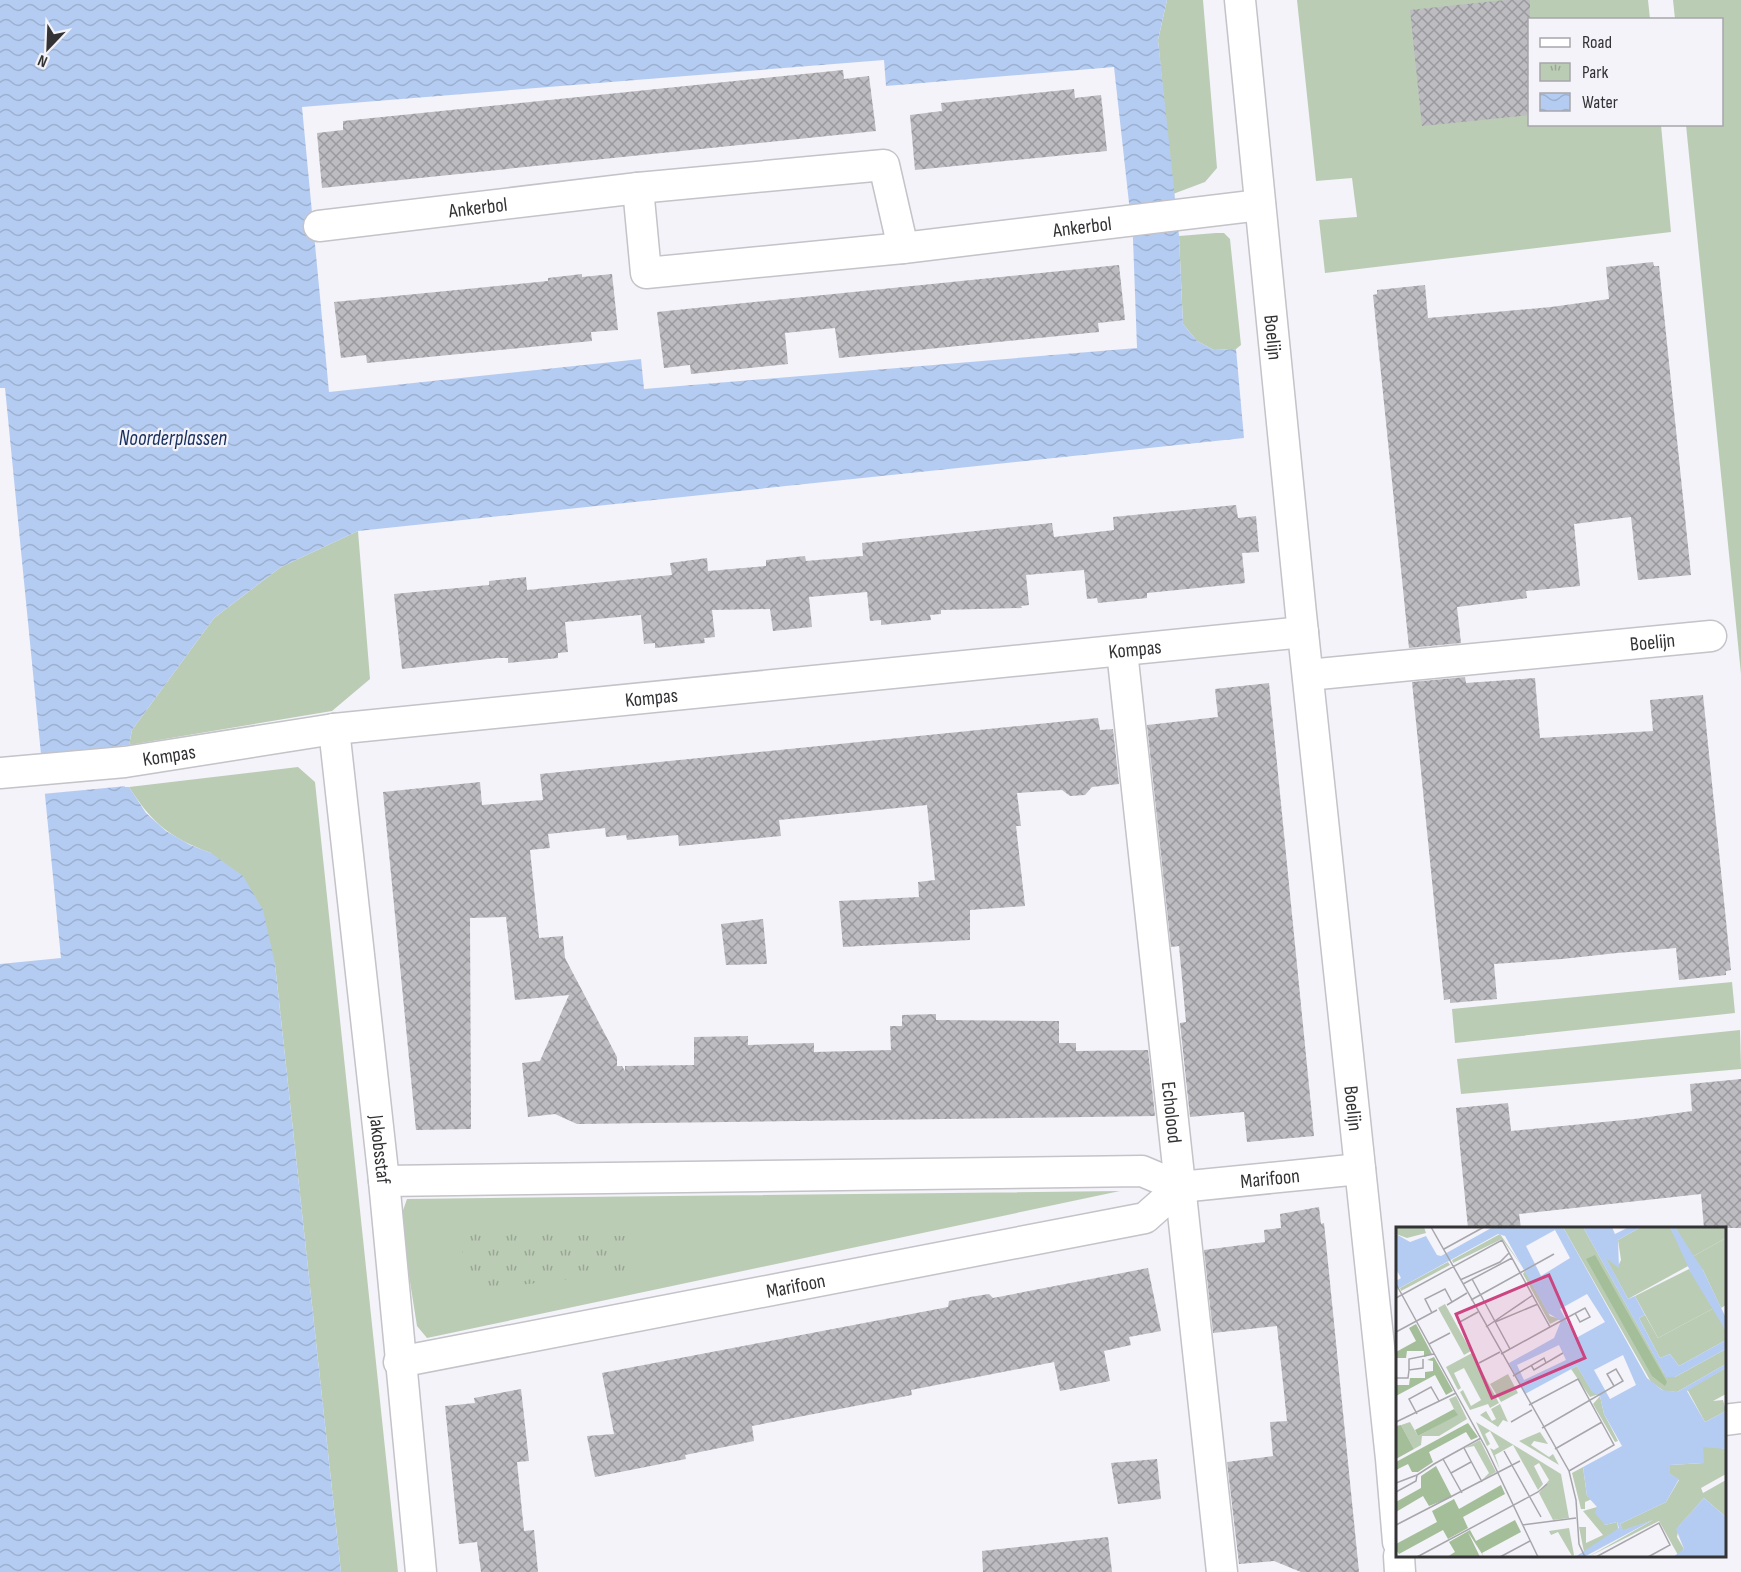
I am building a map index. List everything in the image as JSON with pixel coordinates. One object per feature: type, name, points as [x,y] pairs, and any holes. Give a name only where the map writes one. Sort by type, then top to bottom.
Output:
[{"type":"street","name":"Boelijn","points":[[1240,0],[1303,632],[1360,1168],[1394,1459],[1396,1500]]},
{"type":"street","name":"Ankerbol","points":[[319,226],[638,188],[884,165],[903,248]]},
{"type":"street","name":"Ankerbol","points":[[638,188],[646,273],[903,248],[1260,205]]},
{"type":"street","name":"Kompas","points":[[0,773],[125,762],[334,729],[1303,632]]},
{"type":"street","name":"Boelijn","points":[[1308,675],[1711,636]]},
{"type":"street","name":"Echolood","points":[[1122,651],[1222,1572]]},
{"type":"street","name":"Jakobsstaf","points":[[334,729],[384,1181],[399,1362],[421,1572]]},
{"type":"street","name":"Marifoon","points":[[384,1181],[1142,1171],[1180,1187],[1360,1168]]},
{"type":"street","name":"Marifoon","points":[[399,1362],[1144,1218],[1180,1187]]},
{"type":"street","points":[[1726,1420],[1741,1418]]},
{"type":"street","points":[[1399,1557],[1400,1572]]},
{"type":"green space","points":[[1167,0],[1203,0],[1217,168],[1205,182],[1173,194],[1158,40]]},
{"type":"green space","points":[[1297,0],[1648,0],[1650,18],[1528,18],[1528,126],[1661,126],[1671,232],[1325,273],[1319,220],[1357,217],[1352,178],[1316,181]]},
{"type":"green space","points":[[1673,0],[1741,0],[1741,674],[1686,126],[1723,126],[1723,18],[1675,18]]},
{"type":"green space","points":[[1224,233],[1230,239],[1241,345],[1236,349],[1214,350],[1197,341],[1183,324],[1179,236]]},
{"type":"green space","points":[[358,531],[370,679],[332,711],[129,745],[132,730],[214,618],[281,567]]},
{"type":"green space","points":[[298,767],[315,782],[398,1572],[341,1572],[275,964],[211,853],[184,841],[163,828],[154,820],[129,787]]},
{"type":"green space","points":[[1732,982],[1735,1013],[1455,1043],[1452,1009]]},
{"type":"green space","points":[[1740,1030],[1741,1069],[1461,1094],[1457,1059]]},
{"type":"green space","points":[[1120,1191],[427,1338],[417,1326],[400,1219],[407,1199]]},
{"type":"green space","points":[[461,1232],[625,1236],[627,1273],[465,1291]]},
{"type":"water","name":"Noorderplassen","points":[[0,0],[1167,0],[1158,40],[1179,236],[1183,324],[1197,341],[1214,350],[1236,349],[1244,438],[358,531],[281,567],[214,618],[132,730],[129,745],[121,746],[125,787],[129,787],[146,813],[166,831],[190,845],[211,853],[243,876],[263,910],[275,964],[341,1572],[0,1572],[0,964],[61,958],[5,388],[0,388]],"holes":[[[884,60],[886,86],[1114,67],[1133,239],[1137,348],[644,389],[641,359],[329,392],[302,107]]]},
{"type":"pier","points":[[124,746],[127,786],[42,794],[38,755]]},
{"type":"building","points":[[1505,0],[1530,0],[1528,115],[1422,126],[1410,10]]},
{"type":"building","points":[[843,70],[844,79],[869,76],[876,131],[322,188],[317,133],[343,130],[343,121]]},
{"type":"building","points":[[1074,89],[1075,98],[1101,95],[1107,151],[915,170],[910,115],[942,111],[941,103]]},
{"type":"building","points":[[1653,262],[1654,266],[1659,266],[1691,575],[1638,580],[1631,517],[1574,524],[1580,586],[1526,591],[1527,598],[1457,607],[1461,643],[1409,648],[1373,295],[1377,294],[1377,290],[1425,285],[1428,318],[1551,307],[1609,299],[1606,267]]},
{"type":"building","points":[[1119,265],[1125,320],[1098,323],[1099,332],[839,358],[835,328],[785,333],[788,364],[691,374],[690,365],[664,368],[657,312]]},
{"type":"building","points":[[582,274],[582,277],[612,274],[618,330],[591,332],[592,341],[367,363],[366,355],[341,358],[334,302],[548,281],[548,278]]},
{"type":"building","points":[[1236,505],[1238,518],[1256,516],[1259,552],[1242,553],[1245,583],[1147,593],[1147,598],[1098,603],[1097,598],[1087,599],[1084,570],[1026,575],[1029,605],[1021,606],[1022,608],[941,610],[941,614],[930,615],[931,620],[881,625],[881,620],[870,621],[867,592],[809,597],[812,627],[773,631],[770,609],[712,610],[715,637],[704,638],[705,643],[655,648],[655,643],[644,644],[641,615],[565,622],[568,652],[558,653],[558,658],[508,663],[508,658],[497,658],[402,669],[394,594],[489,585],[489,581],[526,577],[527,590],[672,575],[670,563],[707,558],[708,571],[766,566],[766,560],[805,556],[806,561],[863,556],[862,543],[1052,523],[1054,537],[1114,530],[1113,517]]},
{"type":"building","points":[[1465,677],[1466,683],[1535,678],[1540,738],[1653,731],[1650,700],[1703,695],[1731,970],[1726,971],[1726,975],[1679,980],[1676,948],[1617,953],[1494,964],[1497,999],[1450,1003],[1450,999],[1444,1000],[1412,682]]},
{"type":"building","points":[[1269,683],[1314,1136],[1247,1142],[1244,1112],[1190,1117],[1180,1023],[1186,1022],[1179,946],[1171,947],[1147,725],[1218,717],[1215,689]]},
{"type":"building","points":[[1098,718],[1100,730],[1113,729],[1119,784],[1092,787],[1085,795],[1070,796],[1062,790],[1017,793],[1021,826],[1016,826],[1025,906],[970,910],[970,940],[843,947],[839,901],[919,897],[918,882],[935,880],[927,805],[779,820],[781,836],[679,846],[678,835],[627,840],[626,835],[606,837],[605,828],[548,834],[550,848],[530,850],[539,938],[563,936],[565,958],[617,1057],[617,1066],[622,1066],[625,1071],[625,1066],[694,1065],[694,1037],[748,1036],[748,1045],[814,1043],[814,1052],[891,1050],[890,1026],[902,1026],[902,1015],[936,1014],[936,1020],[1059,1021],[1059,1043],[1076,1043],[1076,1051],[1148,1050],[1155,1116],[577,1124],[555,1114],[528,1117],[522,1063],[540,1061],[569,995],[515,1000],[506,917],[470,918],[471,1129],[416,1130],[383,792],[480,782],[482,805],[543,800],[540,774]]},
{"type":"building","points":[[763,919],[767,964],[726,965],[721,924]]},
{"type":"building","points":[[1741,1079],[1741,1228],[1704,1227],[1701,1194],[1519,1214],[1521,1227],[1468,1227],[1456,1108],[1508,1103],[1511,1131],[1634,1119],[1692,1111],[1690,1084]]},
{"type":"building","points":[[1319,1207],[1321,1224],[1324,1223],[1359,1572],[1301,1572],[1274,1561],[1239,1564],[1227,1462],[1273,1456],[1270,1422],[1287,1421],[1277,1326],[1213,1333],[1204,1250],[1265,1242],[1264,1230],[1281,1228],[1280,1214]]},
{"type":"building","points":[[1148,1268],[1161,1331],[1129,1337],[1131,1345],[1104,1351],[1110,1381],[1060,1391],[1054,1362],[911,1390],[912,1395],[752,1426],[754,1441],[685,1455],[686,1459],[595,1477],[587,1436],[614,1434],[602,1373],[948,1307],[949,1301],[989,1294],[993,1298]]},
{"type":"building","points":[[521,1389],[529,1461],[517,1462],[524,1531],[534,1530],[538,1572],[481,1572],[477,1542],[459,1544],[445,1406],[475,1403],[474,1398]]},
{"type":"building","points":[[1157,1459],[1161,1499],[1118,1504],[1111,1463]]},
{"type":"building","points":[[1108,1537],[1112,1572],[983,1572],[982,1551]]}]
